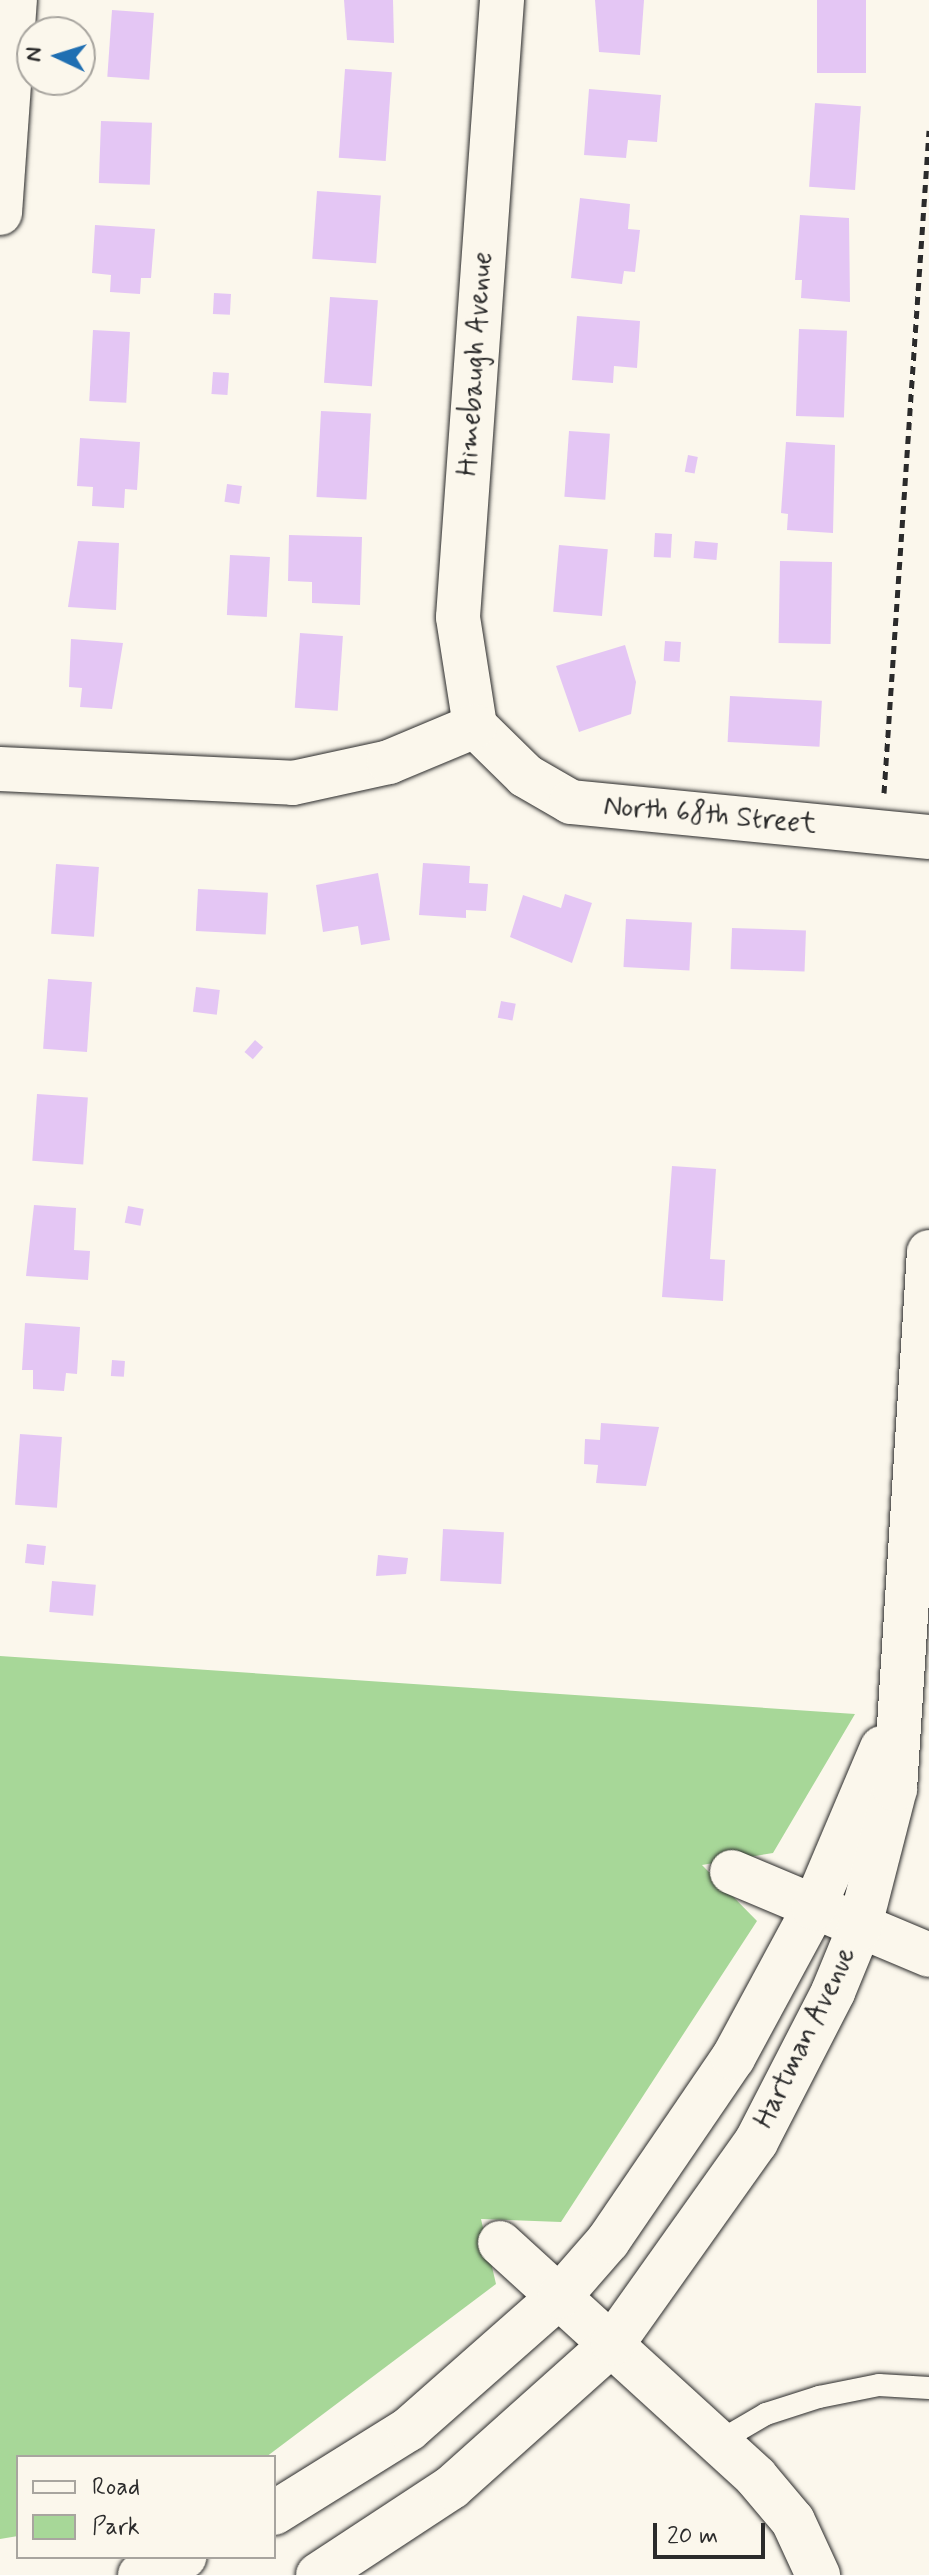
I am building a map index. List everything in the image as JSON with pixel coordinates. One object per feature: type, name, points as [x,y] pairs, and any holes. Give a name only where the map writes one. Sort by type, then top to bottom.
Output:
[{"type":"main road","points":[[0,213],[15,0]]},
{"type":"main road","name":"Himebaugh Avenue","points":[[475,726],[458,617],[502,0]]},
{"type":"main road","points":[[0,769],[293,783],[389,762],[475,726]]},
{"type":"main road","name":"North 68th Street","points":[[475,726],[526,776],[571,802],[929,837]]},
{"type":"main road","name":"Hartman Avenue","points":[[318,2575],[452,2487],[613,2343],[756,2142],[859,1929],[895,1789],[923,1416],[929,1252]]},
{"type":"main road","name":"Hartman Avenue","points":[[276,2512],[409,2429],[560,2296],[664,2169],[814,1908],[903,1694]]},
{"type":"main road","points":[[732,1872],[859,1929],[929,1955]]},
{"type":"main road","points":[[500,2243],[613,2343],[786,2511],[818,2575]]},
{"type":"main road","points":[[140,2575],[179,2559]]},
{"type":"lane","points":[[718,2442],[766,2414],[819,2397],[879,2385],[929,2388]]},
{"type":"path","points":[[883,801],[929,131]]},
{"type":"green space","points":[[0,1656],[855,1714],[773,1853],[702,1865],[757,1921],[561,2222],[481,2219],[496,2284],[269,2455],[16,2455],[16,2536],[0,2539]]},
{"type":"building","points":[[344,0],[393,0],[394,43],[347,40]]},
{"type":"building","points":[[595,0],[644,0],[640,55],[599,52]]},
{"type":"building","points":[[817,0],[866,0],[866,73],[817,73]]},
{"type":"building","points":[[112,10],[154,13],[149,80],[107,77]]},
{"type":"building","points":[[345,69],[392,72],[386,161],[339,158]]},
{"type":"building","points":[[589,89],[661,95],[657,142],[628,140],[626,158],[584,155]]},
{"type":"building","points":[[815,103],[861,106],[855,190],[809,187]]},
{"type":"building","points":[[101,121],[152,123],[150,185],[99,183]]},
{"type":"building","points":[[317,191],[381,195],[376,263],[312,259]]},
{"type":"building","points":[[580,198],[630,204],[628,229],[640,230],[635,272],[624,271],[622,284],[571,278]]},
{"type":"building","points":[[800,215],[849,218],[850,302],[801,298],[802,280],[795,280]]},
{"type":"building","points":[[95,225],[155,229],[151,278],[141,278],[140,294],[110,292],[111,275],[92,273]]},
{"type":"building","points":[[214,293],[231,294],[230,315],[213,314]]},
{"type":"building","points":[[330,297],[378,300],[372,386],[324,383]]},
{"type":"building","points":[[577,316],[640,321],[637,368],[614,366],[613,383],[572,380]]},
{"type":"building","points":[[799,329],[847,331],[844,418],[796,416]]},
{"type":"building","points":[[93,330],[130,332],[126,403],[89,401]]},
{"type":"building","points":[[213,372],[229,373],[227,395],[211,394]]},
{"type":"building","points":[[321,411],[371,414],[366,499],[316,497]]},
{"type":"building","points":[[569,431],[610,434],[605,500],[564,497]]},
{"type":"building","points":[[80,438],[140,442],[137,490],[125,489],[124,508],[92,506],[93,487],[77,486]]},
{"type":"building","points":[[786,442],[835,445],[833,533],[787,530],[788,514],[781,513]]},
{"type":"building","points":[[688,455],[698,457],[695,474],[685,472]]},
{"type":"building","points":[[227,484],[242,486],[239,504],[224,502]]},
{"type":"building","points":[[655,533],[672,534],[671,558],[654,557]]},
{"type":"building","points":[[289,535],[362,537],[360,605],[312,603],[312,582],[288,581]]},
{"type":"building","points":[[78,541],[119,543],[116,610],[68,607]]},
{"type":"building","points":[[695,541],[718,543],[716,560],[694,558]]},
{"type":"building","points":[[559,545],[608,549],[602,616],[553,612]]},
{"type":"building","points":[[230,555],[270,557],[267,617],[227,615]]},
{"type":"building","points":[[780,561],[832,562],[831,644],[779,643]]},
{"type":"building","points":[[300,633],[343,636],[338,711],[295,708]]},
{"type":"building","points":[[71,639],[123,643],[112,709],[80,707],[82,688],[69,687]]},
{"type":"building","points":[[665,641],[681,642],[680,662],[664,661]]},
{"type":"building","points":[[625,645],[636,682],[631,714],[579,732],[556,666]]},
{"type":"building","points":[[730,696],[822,701],[819,747],[728,742]]},
{"type":"building","points":[[423,863],[470,866],[469,883],[488,884],[486,911],[466,910],[466,918],[419,915]]},
{"type":"building","points":[[56,864],[99,867],[94,937],[51,934]]},
{"type":"building","points":[[378,873],[390,940],[361,945],[358,926],[323,932],[316,885]]},
{"type":"building","points":[[198,889],[268,893],[266,935],[196,931]]},
{"type":"building","points":[[565,894],[592,903],[572,963],[510,937],[523,895],[561,908]]},
{"type":"building","points":[[626,919],[692,922],[689,970],[623,967]]},
{"type":"building","points":[[732,928],[806,931],[805,972],[731,969]]},
{"type":"building","points":[[48,979],[92,982],[87,1052],[43,1049]]},
{"type":"building","points":[[196,987],[220,990],[217,1015],[193,1012]]},
{"type":"building","points":[[501,1001],[516,1004],[512,1021],[498,1018]]},
{"type":"building","points":[[255,1040],[263,1047],[253,1059],[245,1052]]},
{"type":"building","points":[[37,1094],[88,1098],[83,1164],[32,1161]]},
{"type":"building","points":[[672,1166],[716,1169],[710,1259],[725,1260],[723,1301],[662,1297]]},
{"type":"building","points":[[34,1205],[76,1208],[74,1250],[90,1251],[88,1280],[26,1276]]},
{"type":"building","points":[[128,1206],[144,1209],[140,1226],[125,1223]]},
{"type":"building","points":[[25,1323],[80,1327],[77,1374],[66,1373],[64,1391],[33,1389],[33,1370],[22,1370]]},
{"type":"building","points":[[112,1360],[125,1361],[124,1377],[111,1376]]},
{"type":"building","points":[[601,1423],[659,1427],[646,1486],[596,1483],[598,1465],[584,1464],[585,1439],[600,1440]]},
{"type":"building","points":[[20,1434],[62,1437],[57,1508],[15,1505]]},
{"type":"building","points":[[443,1529],[504,1532],[501,1584],[440,1581]]},
{"type":"building","points":[[27,1544],[46,1546],[44,1565],[25,1563]]},
{"type":"building","points":[[378,1555],[408,1558],[406,1574],[376,1576]]},
{"type":"building","points":[[52,1581],[96,1585],[93,1616],[49,1612]]}]
